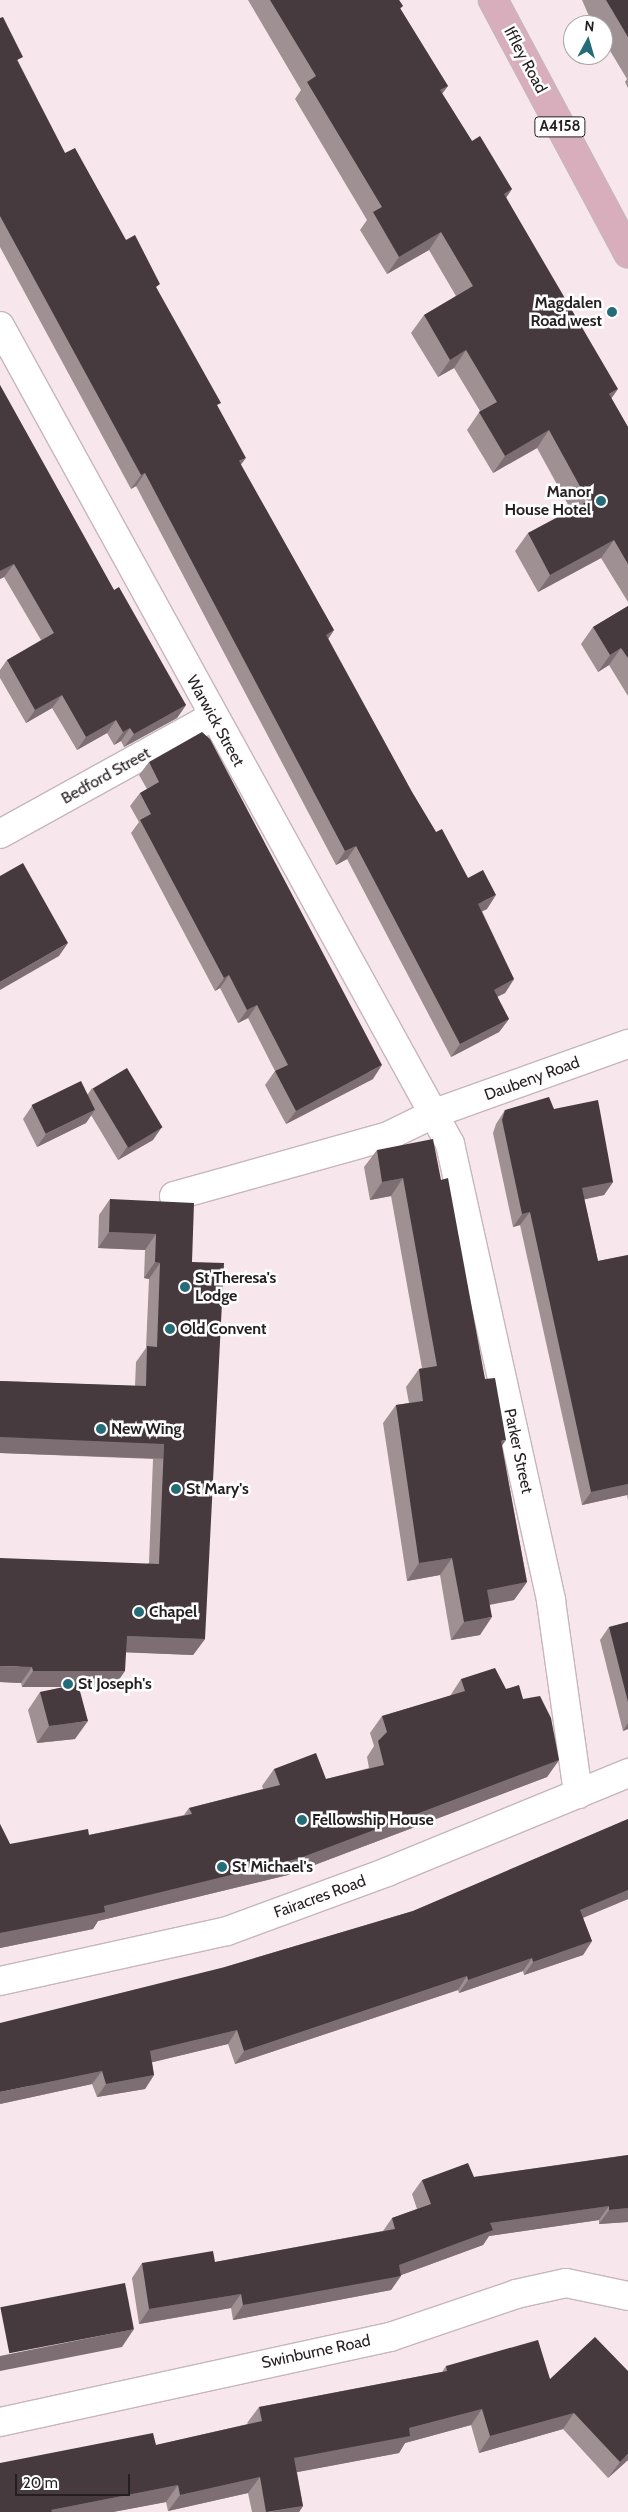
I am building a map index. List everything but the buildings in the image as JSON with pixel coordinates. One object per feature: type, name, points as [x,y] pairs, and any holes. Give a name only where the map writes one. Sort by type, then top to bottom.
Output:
[{"type":"main road","name":"Iffley Road","points":[[492,0],[628,253]]},
{"type":"street","name":"Warwick Street","points":[[0,326],[212,717],[436,1114]]},
{"type":"street","name":"Bedford Street","points":[[0,834],[212,717]]},
{"type":"street","name":"Daubeny Road","points":[[174,1196],[386,1137],[436,1114],[628,1044]]},
{"type":"street","name":"Parker Street","points":[[436,1114],[450,1144],[551,1600],[578,1794]]},
{"type":"street","name":"Fairacres Road","points":[[0,1981],[227,1931],[628,1774]]},
{"type":"street","name":"Swinburne Road","points":[[0,2422],[390,2337],[516,2294],[566,2283],[628,2296]]},
{"type":"place","name":"Magdalen Road west","points":[[612,312]]},
{"type":"place","name":"Manor House Hotel","points":[[601,501]]},
{"type":"place","name":"St Theresa's Lodge","points":[[185,1287]]},
{"type":"place","name":"Old Convent","points":[[170,1329]]},
{"type":"place","name":"New Wing","points":[[101,1429]]},
{"type":"place","name":"St Mary's","points":[[176,1489]]},
{"type":"place","name":"Chapel","points":[[139,1612]]},
{"type":"place","name":"St Joseph's","points":[[68,1684]]},
{"type":"place","name":"Fellowship House","points":[[302,1820]]},
{"type":"place","name":"St Michael's","points":[[222,1867]]}]
